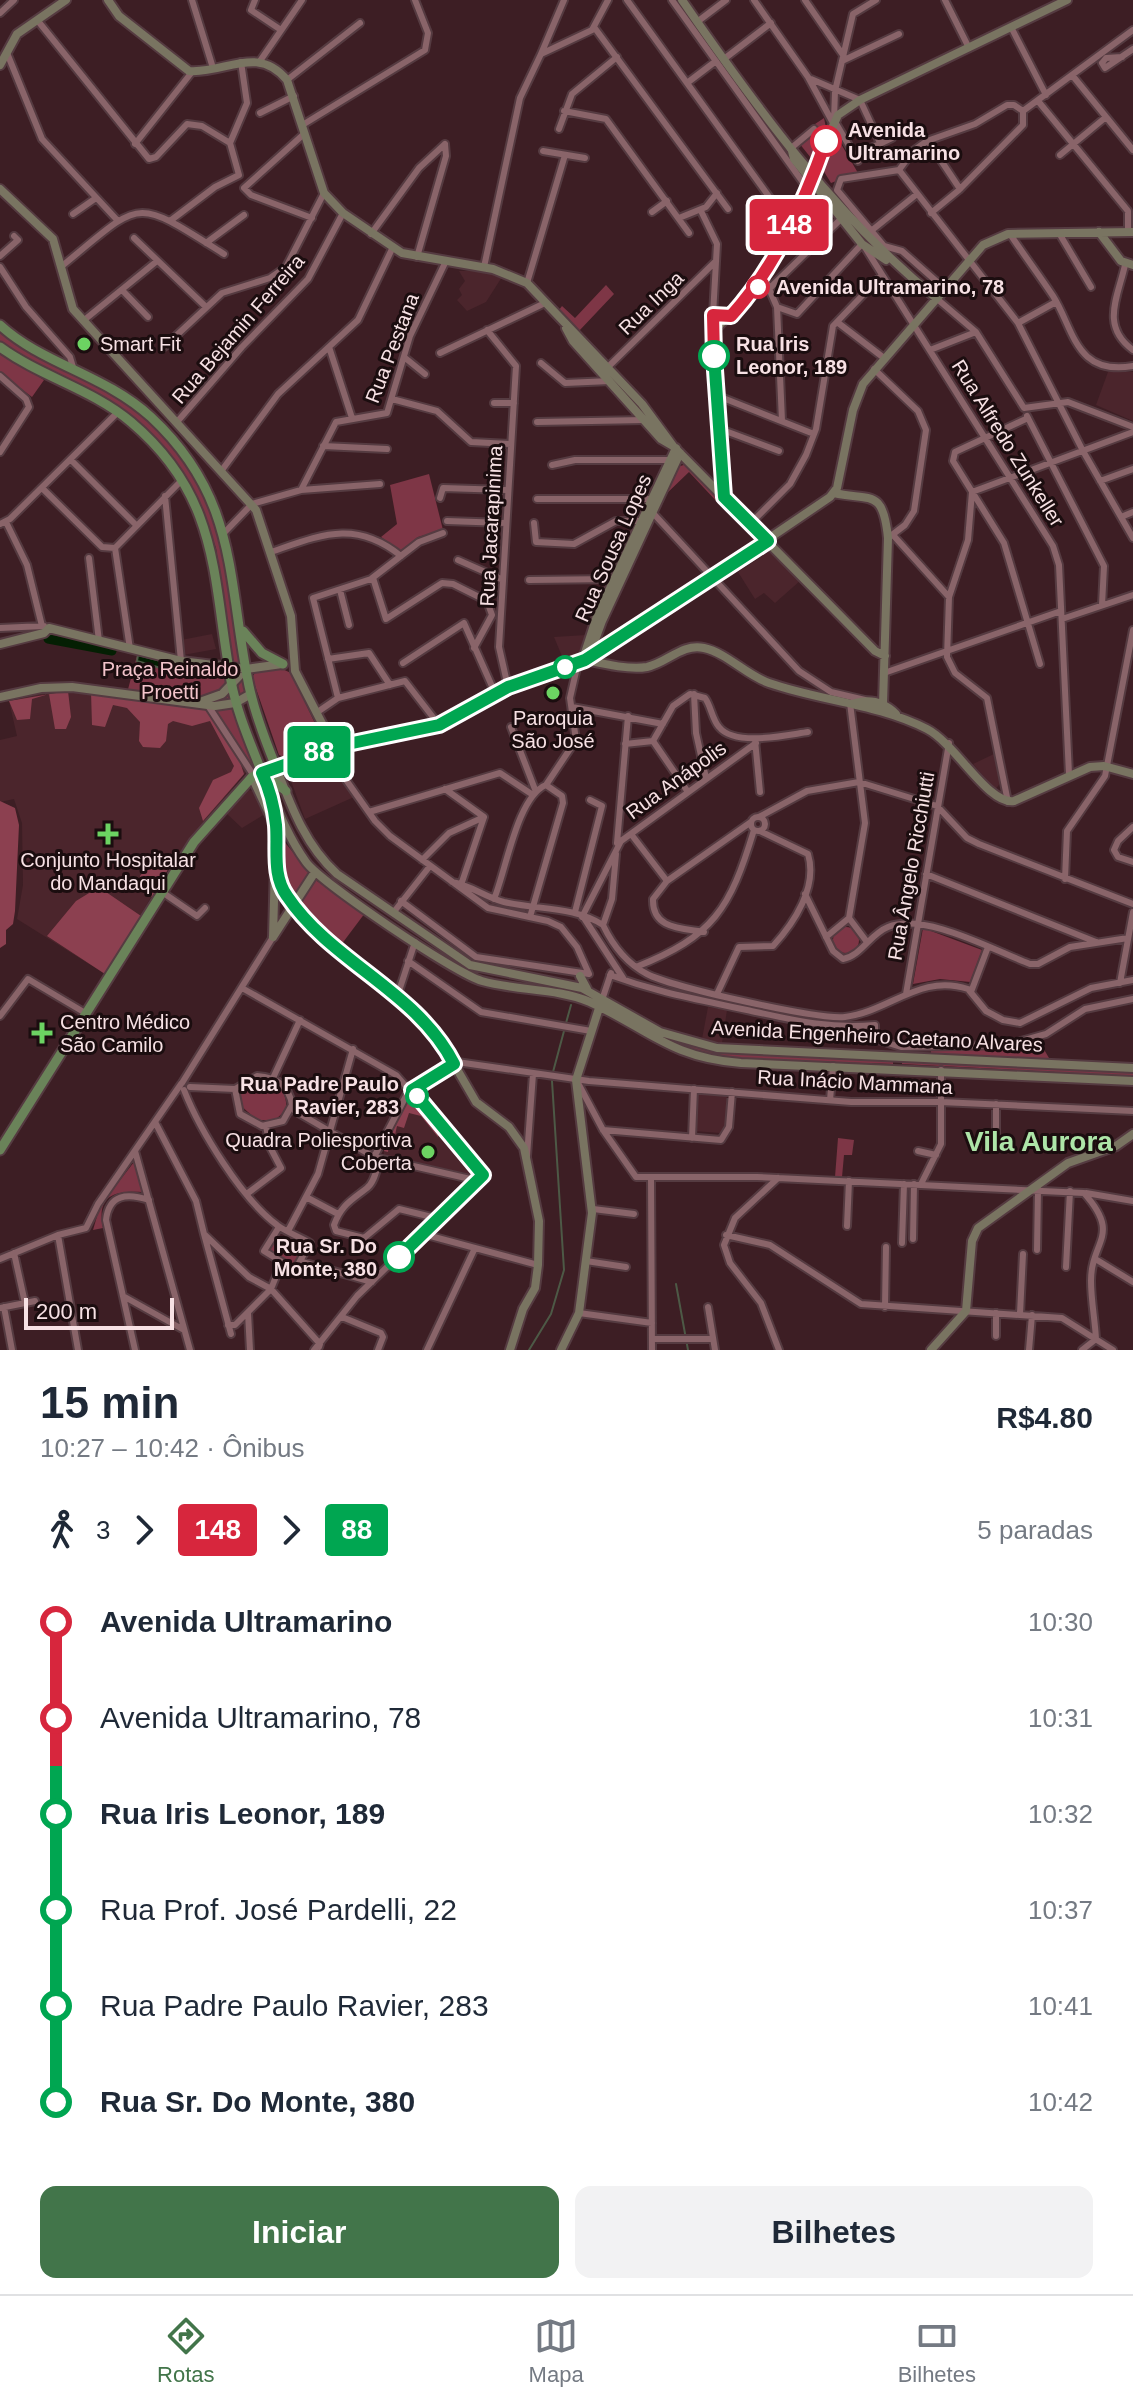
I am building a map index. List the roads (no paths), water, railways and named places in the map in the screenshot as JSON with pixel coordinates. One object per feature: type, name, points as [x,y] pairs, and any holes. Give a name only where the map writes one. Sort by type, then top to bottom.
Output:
[{"type":"main road","name":"Avenida Engenheiro Caetano Alvares","points":[[0,325],[31,347],[113,388],[164,431],[203,483],[224,533],[262,773]]},
{"type":"main road","points":[[0,347],[118,412],[143,433],[181,481],[197,510],[214,555],[236,702],[262,773],[286,791]]},
{"type":"main road","points":[[241,627],[262,653],[288,665]]},
{"type":"main road","points":[[0,1150],[201,833],[262,773]]},
{"type":"street","points":[[0,13],[14,0]]},
{"type":"street","points":[[0,65],[17,34],[66,0]]},
{"type":"street","points":[[108,0],[119,16],[192,72]]},
{"type":"street","points":[[192,0],[213,68]]},
{"type":"street","points":[[255,0],[251,10],[281,30]]},
{"type":"street","points":[[260,61],[302,0]]},
{"type":"street","points":[[312,218],[251,195],[244,188],[305,128],[425,50],[428,33],[415,0]]},
{"type":"street","points":[[484,267],[520,98],[564,0]]},
{"type":"street","points":[[541,54],[594,27],[608,0]]},
{"type":"street","points":[[627,0],[769,201],[794,214]]},
{"type":"street","points":[[672,0],[791,150],[811,181],[848,213],[900,269]]},
{"type":"street","points":[[682,0],[720,60],[863,245],[900,269],[976,332],[1027,408],[1028,418],[1050,464],[1104,566],[1102,605]]},
{"type":"street","points":[[697,22],[726,0]]},
{"type":"street","points":[[754,0],[808,77],[858,161]]},
{"type":"street","points":[[805,0],[842,58]]},
{"type":"street","points":[[713,332],[764,277],[811,181],[833,121],[835,91],[850,21],[858,3],[876,0]]},
{"type":"street","points":[[945,0],[969,48]]},
{"type":"street","points":[[833,121],[860,100],[1067,0]]},
{"type":"street","points":[[38,21],[135,144],[153,159],[184,125],[193,124],[230,143]]},
{"type":"street","points":[[287,80],[360,23]]},
{"type":"street","points":[[687,83],[771,23]]},
{"type":"street","points":[[594,27],[728,209]]},
{"type":"street","points":[[1011,27],[1046,95]]},
{"type":"street","points":[[1023,111],[1133,30]]},
{"type":"street","points":[[842,58],[899,34]]},
{"type":"street","points":[[1122,57],[1133,49]]},
{"type":"street","points":[[7,52],[42,139],[118,221]]},
{"type":"street","points":[[559,129],[564,111],[580,85],[617,57]]},
{"type":"street","points":[[135,144],[192,72],[260,61],[277,69],[287,80],[294,96],[324,193],[343,213],[392,249],[445,263],[484,267],[527,283],[608,367],[667,433],[676,449]]},
{"type":"street","points":[[170,221],[215,187],[239,175],[230,143],[247,103],[241,62]]},
{"type":"street","points":[[1072,75],[1133,150]]},
{"type":"street","points":[[808,77],[860,100],[880,143]]},
{"type":"street","points":[[260,113],[294,96]]},
{"type":"street","points":[[834,493],[857,396],[874,369],[967,259],[991,240],[1010,234],[1131,232],[1128,211],[1038,101]]},
{"type":"street","points":[[944,288],[902,251],[884,246],[838,193],[837,182],[845,178],[899,170],[917,147],[975,124],[1007,105],[1014,105],[1023,111]]},
{"type":"street","points":[[564,111],[606,119],[689,233]]},
{"type":"street","points":[[931,213],[960,189],[1024,124],[1023,111]]},
{"type":"street","points":[[1060,155],[1106,117]]},
{"type":"street","points":[[791,150],[814,129]]},
{"type":"street","points":[[871,148],[892,138]]},
{"type":"street","points":[[928,141],[960,189]]},
{"type":"street","points":[[371,234],[419,168],[445,144],[446,156],[417,257]]},
{"type":"street","points":[[543,151],[585,158]]},
{"type":"street","points":[[527,283],[565,155]]},
{"type":"street","points":[[899,170],[1018,323],[1083,451],[1133,538]]},
{"type":"street","points":[[0,189],[53,239],[67,296],[83,321],[252,504],[291,616],[288,665],[327,733],[338,746]]},
{"type":"street","points":[[164,347],[205,306],[231,289],[270,278],[286,267],[324,193]]},
{"type":"street","points":[[679,218],[701,211],[717,193]]},
{"type":"street","points":[[871,231],[917,194]]},
{"type":"street","points":[[73,214],[96,198]]},
{"type":"street","points":[[652,212],[667,201]]},
{"type":"street","points":[[62,266],[128,213],[143,211],[170,221],[224,254]]},
{"type":"street","points":[[701,211],[716,240],[713,332],[724,497]]},
{"type":"street","name":"Rua Bejamin Ferreira","points":[[177,422],[242,347],[308,279],[343,213]]},
{"type":"street","points":[[771,287],[848,213]]},
{"type":"street","points":[[206,243],[244,215]]},
{"type":"street","points":[[1099,232],[1129,265],[1112,318],[1118,336],[1133,350]]},
{"type":"street","points":[[1059,233],[1091,287]]},
{"type":"street","points":[[1010,234],[1056,302],[1065,327],[1081,351],[1115,366],[1133,366]]},
{"type":"street","points":[[0,256],[18,240],[14,236]]},
{"type":"street","points":[[134,238],[205,306]]},
{"type":"street","points":[[777,307],[797,314],[863,245]]},
{"type":"street","name":"Rua Alfredo Zunkeller","points":[[863,245],[1053,546],[1059,565],[1069,774]]},
{"type":"street","points":[[222,470],[278,394],[358,320],[392,249]]},
{"type":"street","points":[[83,321],[157,261]]},
{"type":"street","name":"Rua Inga","points":[[608,367],[716,261]]},
{"type":"street","name":"Rua Pestana","points":[[301,490],[336,422],[384,416],[416,319],[445,263]]},
{"type":"street","points":[[0,267],[26,307],[70,357],[73,367]]},
{"type":"street","points":[[751,523],[790,484],[814,434],[837,322],[882,275]]},
{"type":"street","points":[[764,277],[771,287],[777,307],[782,421]]},
{"type":"street","points":[[699,278],[715,287]]},
{"type":"street","points":[[122,290],[148,317]]},
{"type":"street","points":[[1018,323],[1056,302]]},
{"type":"street","points":[[440,353],[545,303]]},
{"type":"street","points":[[713,315],[731,316]]},
{"type":"street","points":[[837,322],[884,358]]},
{"type":"street","points":[[564,324],[573,341],[661,439],[676,449],[751,523],[875,651],[885,656]]},
{"type":"street","name":"Rua Jacarapinima","points":[[487,330],[516,366],[501,579],[500,654],[508,687]]},
{"type":"street","points":[[930,350],[976,332]]},
{"type":"street","points":[[329,347],[352,418]]},
{"type":"street","points":[[404,357],[425,374]]},
{"type":"street","points":[[541,363],[565,383],[610,381]]},
{"type":"street","points":[[874,369],[918,411],[926,430],[914,511],[911,519],[890,537]]},
{"type":"street","points":[[0,376],[26,399],[29,407],[0,450]]},
{"type":"street","points":[[716,395],[814,434]]},
{"type":"street","points":[[392,399],[437,411],[471,442],[511,444]]},
{"type":"street","points":[[1027,408],[1057,401],[1077,403],[1133,430]]},
{"type":"street","points":[[494,403],[514,403]]},
{"type":"street","points":[[0,644],[44,633],[46,627],[27,565],[3,523],[118,412]]},
{"type":"street","points":[[1028,418],[984,436],[953,456],[954,465],[1004,543],[1040,664]]},
{"type":"street","points":[[537,422],[645,420]]},
{"type":"street","points":[[720,429],[779,451]]},
{"type":"street","points":[[972,492],[1133,430]]},
{"type":"street","points":[[323,446],[387,449]]},
{"type":"street","name":"Rua Sousa Lopes","points":[[592,641],[614,579],[676,449]]},
{"type":"street","name":"Rua Sousa Lopes","points":[[582,662],[652,512],[676,449]]},
{"type":"street","points":[[71,460],[136,525]]},
{"type":"street","points":[[552,465],[575,460],[670,460]]},
{"type":"street","points":[[1100,481],[1133,469]]},
{"type":"street","points":[[115,548],[181,481]]},
{"type":"street","points":[[224,533],[252,504],[301,490],[380,484]]},
{"type":"street","points":[[42,488],[102,547],[115,548]]},
{"type":"street","points":[[440,498],[443,488],[506,490]]},
{"type":"street","points":[[972,492],[968,540],[949,597],[948,652],[950,668],[987,698],[1008,802]]},
{"type":"street","points":[[262,773],[338,746],[441,724],[475,708],[478,703],[508,687],[582,662],[713,578],[834,493],[858,494],[877,502],[890,537],[884,673],[890,710]]},
{"type":"street","points":[[165,496],[181,661]]},
{"type":"street","points":[[537,499],[652,499]]},
{"type":"street","points":[[652,512],[799,671],[831,692],[890,710],[949,743],[990,793],[1008,802]]},
{"type":"street","points":[[1121,517],[1133,512]]},
{"type":"street","points":[[447,521],[505,523]]},
{"type":"street","points":[[534,523],[536,542],[571,544],[616,521],[642,521]]},
{"type":"street","points":[[271,552],[325,535],[351,533],[374,538],[401,556]]},
{"type":"street","points":[[338,698],[313,598],[373,578],[419,542],[443,533]]},
{"type":"street","points":[[890,537],[949,597]]},
{"type":"street","points":[[115,548],[134,650]]},
{"type":"street","points":[[89,558],[99,641]]},
{"type":"street","points":[[458,560],[501,579]]},
{"type":"street","points":[[373,578],[386,619],[442,583],[453,584],[487,601],[492,615],[474,648]]},
{"type":"street","points":[[529,580],[614,579]]},
{"type":"street","points":[[340,590],[349,625]]},
{"type":"street","points":[[1062,619],[1133,595]]},
{"type":"street","points":[[884,673],[1061,611]]},
{"type":"street","points":[[403,663],[461,623],[466,624],[495,693]]},
{"type":"street","points":[[0,628],[46,627],[181,661],[246,669],[288,665]]},
{"type":"street","points":[[1065,879],[1067,831],[1103,780],[1107,767],[1133,630]]},
{"type":"street","name":"Rua Sousa Lopes","points":[[592,641],[600,653]]},
{"type":"street","points":[[582,662],[650,666],[677,652],[701,647],[764,681],[852,704],[866,703]]},
{"type":"street","points":[[328,659],[369,653],[390,685]]},
{"type":"street","points":[[600,653],[624,665]]},
{"type":"street","points":[[494,899],[520,819],[534,793],[546,785],[576,740],[570,690],[582,662]]},
{"type":"street","points":[[207,704],[222,694],[231,681],[246,669]]},
{"type":"street","points":[[316,713],[338,698],[408,682],[441,724]]},
{"type":"street","points":[[1122,686],[1133,685]]},
{"type":"street","points":[[0,697],[41,688],[72,687],[111,690],[188,705],[236,702],[251,694]]},
{"type":"street","points":[[694,694],[698,745],[706,778]]},
{"type":"street","points":[[653,741],[680,698],[694,694],[707,700],[720,728],[756,741],[808,732]]},
{"type":"street","points":[[207,704],[262,773],[276,828],[295,843]]},
{"type":"street","points":[[826,937],[849,918],[864,835],[852,704]]},
{"type":"street","points":[[572,707],[663,724]]},
{"type":"street","points":[[603,925],[612,899],[628,716]]},
{"type":"street","points":[[511,727],[534,793]]},
{"type":"street","points":[[327,733],[325,750],[390,836],[488,908],[561,927],[577,947],[588,990]]},
{"type":"street","points":[[625,744],[653,741]]},
{"type":"street","points":[[653,741],[688,792]]},
{"type":"street","points":[[756,741],[760,792]]},
{"type":"street","name":"Rua Anápolis","points":[[617,846],[756,741]]},
{"type":"street","name":"Rua Ângelo Ricchiutti","points":[[906,994],[949,743]]},
{"type":"street","points":[[1008,802],[1069,774],[1095,766],[1133,774]]},
{"type":"street","name":"Avenida Engenheiro Caetano Alvares","points":[[262,773],[286,791],[305,834],[329,867],[470,965],[588,990],[660,1032],[717,1048],[1133,1068]]},
{"type":"street","name":"Avenida Engenheiro Caetano Alvares","points":[[262,773],[295,843],[315,872],[415,942],[472,977],[572,997],[599,1007],[664,1045],[702,1058],[1133,1081]]},
{"type":"street","points":[[369,812],[500,773],[534,793]]},
{"type":"street","points":[[636,967],[674,951],[704,932],[726,899],[757,827],[769,813],[807,791],[859,782],[937,806],[967,838],[1133,904]]},
{"type":"street","points":[[530,917],[536,906],[563,803],[562,796],[546,785]]},
{"type":"street","points":[[445,789],[484,817]]},
{"type":"street","points":[[272,796],[276,828],[273,937]]},
{"type":"street","points":[[575,912],[602,806],[590,800]]},
{"type":"street","points":[[423,859],[449,833],[484,817]]},
{"type":"street","points":[[462,882],[484,817]]},
{"type":"street","points":[[704,932],[667,925],[656,917],[653,899],[667,881],[741,827],[757,827],[808,854],[810,869],[797,915],[773,946],[739,947],[706,1003]]},
{"type":"street","points":[[1133,827],[1114,850],[1118,857],[1133,862]]},
{"type":"street","points":[[0,1259],[58,1235],[86,1228],[155,1122],[173,1097],[186,1086],[196,1062],[315,872],[305,834]]},
{"type":"street","points":[[631,834],[667,881]]},
{"type":"street","points":[[583,918],[617,846]]},
{"type":"street","points":[[276,866],[282,889],[294,905],[342,954],[429,1026],[476,1102],[512,1130],[527,1156]]},
{"type":"street","points":[[393,913],[430,866]]},
{"type":"street","points":[[926,874],[1096,942]]},
{"type":"street","points":[[450,882],[462,882],[494,899],[575,912],[603,925],[618,951],[636,967],[662,981],[836,1018],[859,1014],[942,983],[958,985],[971,992],[986,1011],[1011,1023],[1029,1022],[1091,988],[1133,980]]},
{"type":"street","points":[[162,892],[197,916],[205,908]]},
{"type":"street","points":[[805,894],[833,951],[843,959],[854,956],[889,926],[917,922],[1038,964],[1070,947],[1128,938]]},
{"type":"street","points":[[401,901],[476,957],[585,975]]},
{"type":"street","points":[[1120,983],[1133,912]]},
{"type":"street","points":[[583,918],[626,981]]},
{"type":"street","points":[[849,918],[867,942]]},
{"type":"street","points":[[397,997],[415,942]]},
{"type":"street","points":[[971,992],[988,947]]},
{"type":"street","points":[[408,961],[481,1012],[591,1031]]},
{"type":"street","points":[[561,1350],[579,1313],[593,1209],[576,1080],[613,965]]},
{"type":"street","points":[[610,975],[659,994],[817,1026],[858,1029],[875,1025],[875,1039]]},
{"type":"street","points":[[0,1016],[21,984],[32,979],[88,1015]]},
{"type":"street","points":[[540,992],[542,980]]},
{"type":"street","points":[[204,1234],[249,1277],[271,1289],[318,1348],[372,1282],[479,1181],[481,1171],[412,1090],[388,1069],[242,988]]},
{"type":"street","points":[[858,1029],[875,1039],[901,1047],[1007,1045],[1046,1034],[1075,1014],[1094,1006],[1133,999]]},
{"type":"street","points":[[1068,1000],[1075,1014]]},
{"type":"street","points":[[273,1078],[300,1020]]},
{"type":"street","points":[[288,1231],[318,1174],[353,1049]]},
{"type":"street","points":[[897,1056],[897,1069]]},
{"type":"street","points":[[440,1219],[397,1210],[366,1237],[357,1238],[336,1231],[334,1225],[348,1199],[370,1185],[377,1158],[412,1090],[454,1064]]},
{"type":"street","name":"Rua Inácio Mammana","points":[[454,1064],[576,1080],[830,1100],[1133,1111]]},
{"type":"street","points":[[830,1100],[833,1066]]},
{"type":"street","points":[[913,1239],[917,1184],[941,1144],[941,1070]]},
{"type":"street","points":[[510,1350],[523,1309],[535,1288],[538,1265],[539,1221],[527,1156],[533,1074]]},
{"type":"street","points":[[186,1086],[235,1089],[248,1078],[273,1078],[290,1094],[292,1111],[283,1121],[266,1126],[240,1114],[235,1089]]},
{"type":"street","points":[[576,1080],[630,1174],[651,1178],[714,1175],[1035,1189],[1133,1201]]},
{"type":"street","points":[[186,1086],[191,1106],[248,1193],[279,1227],[310,1244],[302,1262],[294,1270],[263,1250],[279,1227]]},
{"type":"street","points":[[692,1138],[694,1089]]},
{"type":"street","points":[[603,1130],[722,1139],[729,1127],[732,1092]]},
{"type":"street","points":[[996,1104],[996,1141]]},
{"type":"street","points":[[295,1111],[377,1158],[479,1181]]},
{"type":"street","points":[[155,1122],[196,1201],[231,1334]]},
{"type":"street","points":[[248,1193],[281,1168],[270,1147],[266,1126]]},
{"type":"street","points":[[931,1350],[966,1311],[974,1234],[985,1221],[1035,1189],[1068,1163],[1116,1146],[1133,1134]]},
{"type":"street","points":[[135,1151],[190,1350]]},
{"type":"street","points":[[918,1151],[936,1155]]},
{"type":"street","points":[[651,1178],[652,1350]]},
{"type":"street","points":[[778,1178],[735,1218],[726,1235],[727,1259],[757,1297],[779,1350]]},
{"type":"street","points":[[847,1226],[849,1181]]},
{"type":"street","points":[[902,1243],[904,1184]]},
{"type":"street","points":[[1035,1189],[1037,1250]]},
{"type":"street","points":[[1066,1267],[1070,1191]]},
{"type":"street","points":[[1084,1193],[1103,1220],[1091,1281],[1096,1339]]},
{"type":"street","points":[[135,1350],[107,1230],[107,1210],[122,1196],[149,1200]]},
{"type":"street","points":[[306,1197],[338,1214]]},
{"type":"street","points":[[593,1209],[634,1214]]},
{"type":"street","points":[[423,1234],[538,1265]]},
{"type":"street","points":[[58,1235],[78,1350]]},
{"type":"street","points":[[726,1235],[765,1242],[856,1301],[885,1307],[1068,1319],[1113,1350]]},
{"type":"street","points":[[885,1307],[886,1247]]},
{"type":"street","points":[[427,1350],[475,1248]]},
{"type":"street","points":[[14,1253],[25,1303]]},
{"type":"street","points":[[1020,1314],[1023,1254]]},
{"type":"street","points":[[1097,1260],[1133,1282]]},
{"type":"street","points":[[586,1261],[626,1267]]},
{"type":"street","points":[[302,1262],[372,1282]]},
{"type":"street","points":[[228,1325],[235,1325],[271,1289],[281,1264]]},
{"type":"street","points":[[123,1296],[184,1330]]},
{"type":"street","points":[[12,1350],[2,1307],[35,1301]]},
{"type":"street","points":[[708,1307],[715,1350]]},
{"type":"street","points":[[248,1313],[250,1350]]},
{"type":"street","points":[[579,1313],[652,1323]]},
{"type":"street","points":[[995,1336],[996,1313]]},
{"type":"street","points":[[1029,1350],[1032,1315]]},
{"type":"street","points":[[342,1317],[381,1333],[383,1339],[378,1350]]},
{"type":"street","points":[[652,1339],[711,1339]]},
{"type":"street","points":[[1082,1350],[1096,1339]]},
{"type":"street","points":[[685,1350],[687,1340]]},
{"type":"street","points":[[687,1340],[693,1350]]},
{"type":"waterway","points":[[48,639],[112,651]]},
{"type":"waterway","points":[[566,1023],[571,1005]]},
{"type":"waterway","points":[[553,1072],[564,1031]]},
{"type":"waterway","points":[[529,1350],[551,1314],[564,1270],[552,1081]]},
{"type":"waterway","points":[[676,1284],[688,1350]]},
{"type":"place","name":"Avenida Ultramarino","points":[[826,141]]},
{"type":"place","name":"Avenida Ultramarino, 78","points":[[758,287]]},
{"type":"place","name":"Smart Fit","points":[[84,344]]},
{"type":"place","name":"Rua Iris Leonor, 189","points":[[714,356]]},
{"type":"place","name":"Paroquia São José","points":[[553,693]]},
{"type":"place","name":"Conjunto Hospitalar do Mandaqui","points":[[108,834]]},
{"type":"place","name":"Centro Médico São Camilo","points":[[42,1033]]},
{"type":"place","name":"Rua Padre Paulo Ravier, 283","points":[[417,1096]]},
{"type":"place","name":"Quadra Poliesportiva Coberta","points":[[428,1152]]},
{"type":"place","name":"Rua Sr. Do Monte, 380","points":[[399,1257]]},
{"type":"district","name":"Vila Aurora","points":[[1039,1141]]},
{"type":"park label","name":"Praça Reinaldo Proetti","points":[[170,680]]}]
